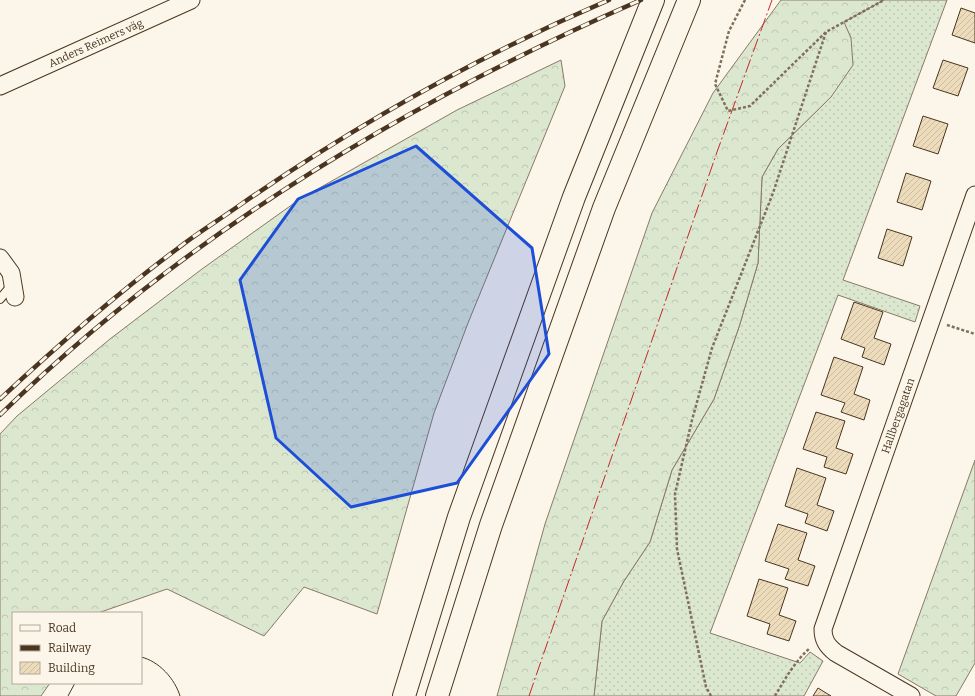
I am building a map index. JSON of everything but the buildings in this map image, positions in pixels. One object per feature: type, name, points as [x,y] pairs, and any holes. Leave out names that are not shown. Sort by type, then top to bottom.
[{"type":"highway","points":[[404,696],[473,480],[574,197],[653,0]]},
{"type":"highway","points":[[437,696],[491,525],[604,208],[689,0]]},
{"type":"street","name":"Anders Reimers väg","points":[[0,86],[191,0]]},
{"type":"street","name":"Hallbergagatan","points":[[823,638],[822,629],[825,617],[975,195]]},
{"type":"street","points":[[0,258],[11,273],[10,293]]},
{"type":"street","points":[[823,638],[828,646],[836,653],[911,696]]},
{"type":"path","points":[[745,0],[730,31],[715,84],[728,111],[750,106],[826,32],[884,0]]},
{"type":"path","points":[[711,696],[706,687],[677,549],[675,494],[692,420],[712,348],[773,193],[826,32]]},
{"type":"path","points":[[931,320],[975,334]]},
{"type":"path","points":[[775,696],[788,674],[802,655],[823,638]]},
{"type":"highlighted area","points":[[416,146],[532,248],[549,354],[457,483],[351,507],[276,438],[240,280],[298,199]]},
{"type":"green space","points":[[781,0],[884,0],[844,22],[851,38],[853,65],[831,97],[778,149],[762,177],[758,263],[739,327],[714,399],[672,470],[650,542],[624,581],[602,621],[594,696],[497,696],[545,524],[652,213],[713,93]]},
{"type":"green space","points":[[884,0],[947,0],[843,280],[920,306],[915,322],[838,295],[710,633],[800,663],[810,652],[823,661],[804,696],[594,696],[602,621],[624,581],[650,542],[672,470],[714,399],[739,327],[758,263],[762,177],[778,149],[831,97],[851,38],[843,22]]},
{"type":"green space","points":[[561,60],[565,86],[468,323],[434,413],[377,614],[304,587],[264,636],[167,589],[101,612],[12,612],[12,684],[49,684],[41,696],[0,696],[0,434],[17,416],[110,339],[202,269],[300,199],[457,110]]},
{"type":"green space","points":[[975,460],[975,663],[956,696],[936,696],[898,674]]},
{"type":"tram line","points":[[142,657],[154,662],[170,677],[180,696]]},
{"type":"tram line","points":[[68,696],[74,684]]},
{"type":"railway","points":[[0,399],[87,321],[131,284],[192,237],[284,175],[374,119],[466,68],[561,21],[609,0]]},
{"type":"railway","points":[[0,415],[70,350],[144,289],[222,232],[301,179],[384,129],[468,83],[554,40],[641,0]]},
{"type":"power","points":[[529,696],[717,152],[772,0]]}]
